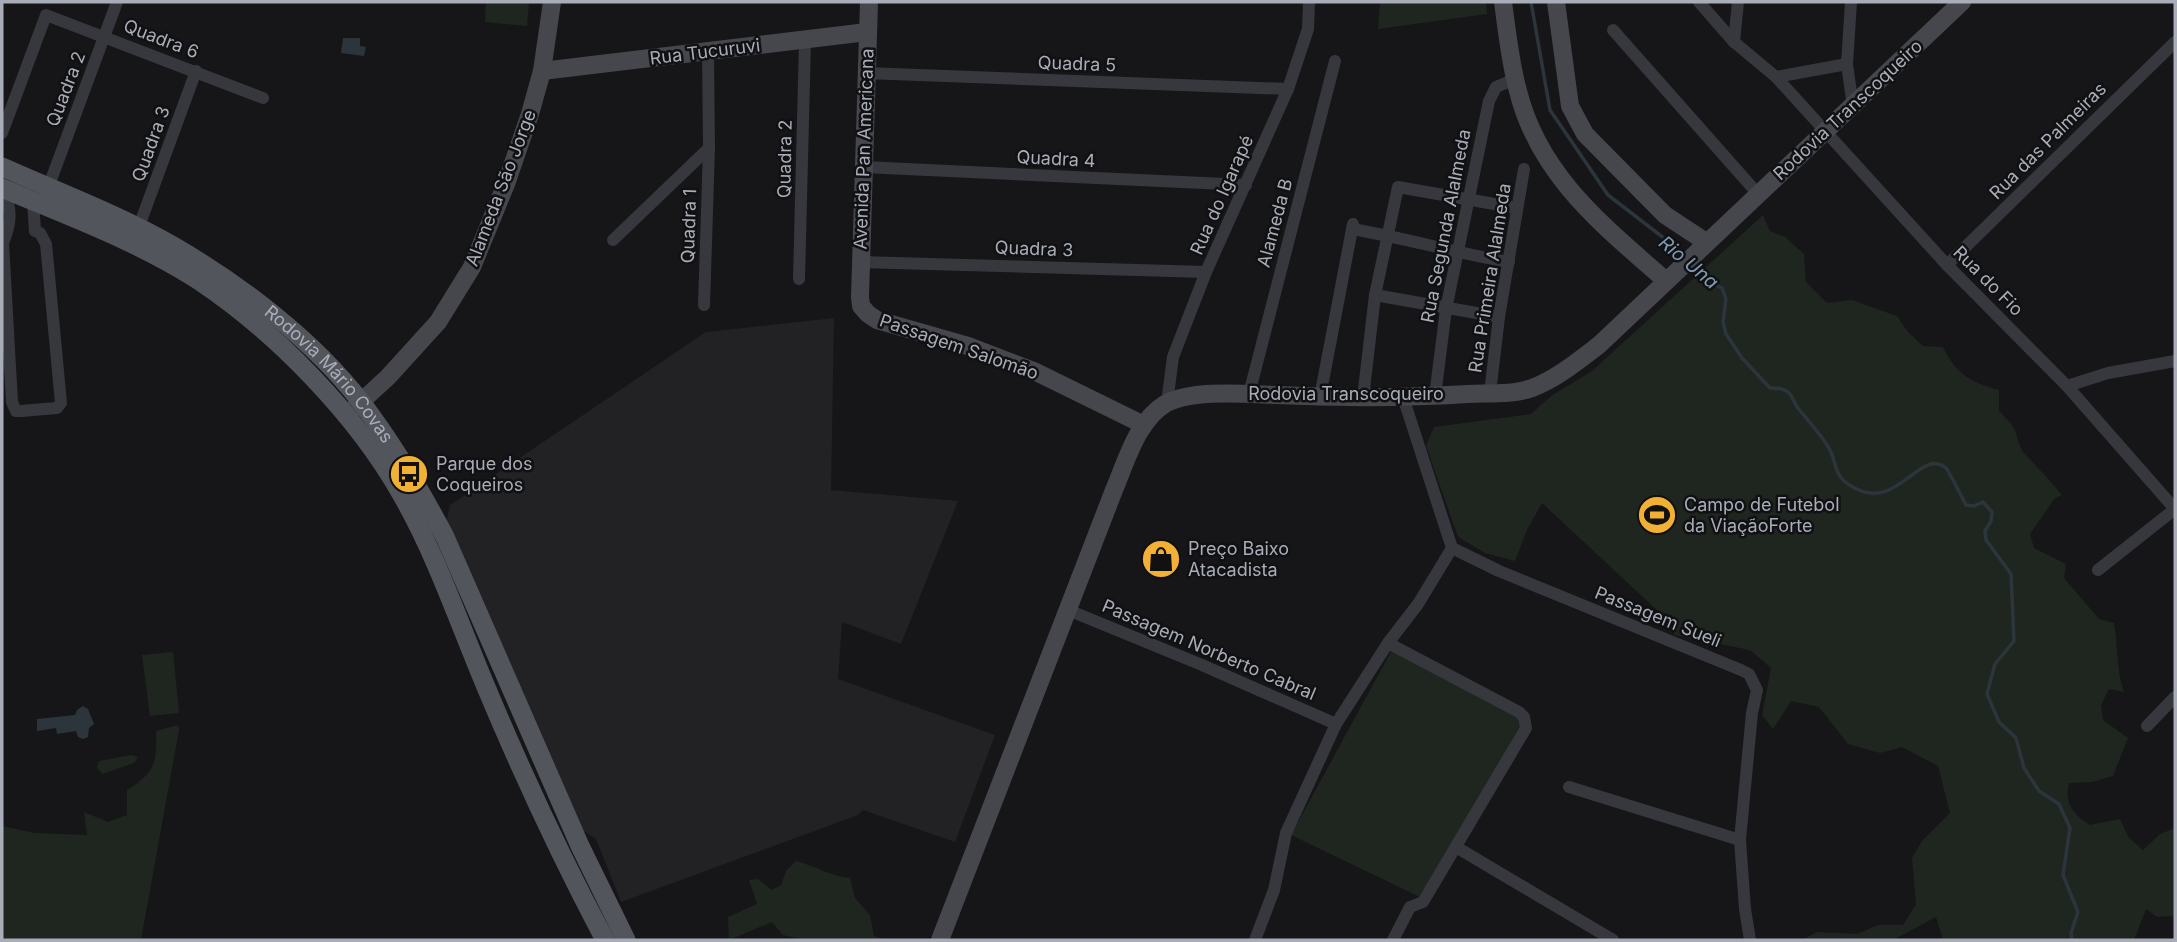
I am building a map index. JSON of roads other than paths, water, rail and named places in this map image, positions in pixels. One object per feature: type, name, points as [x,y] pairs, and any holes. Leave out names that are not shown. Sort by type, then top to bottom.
[{"type":"main road","name":"Rodovia Mário Covas","points":[[2,167],[174,246],[254,301],[318,354],[354,408],[404,498],[431,554],[486,688],[560,855],[605,940]]},
{"type":"main road","name":"Rodovia Mário Covas","points":[[2,189],[122,239],[199,281],[354,408],[422,494],[445,537],[580,846],[626,940]]},
{"type":"street","name":"Quadra 2","points":[[48,188],[117,2]]},
{"type":"street","name":"Alameda São Jorge","points":[[354,408],[412,353],[438,322],[457,294],[482,245],[506,184],[542,71],[552,2]]},
{"type":"street","name":"Avenida Pan Americana","points":[[860,297],[869,2]]},
{"type":"street","name":"Rua do Igarapé","points":[[1167,403],[1172,357],[1206,272],[1288,89],[1308,29],[1309,2]]},
{"type":"street","points":[[1503,2],[1515,79],[1529,126],[1547,161],[1565,186],[1610,232],[1669,278]]},
{"type":"street","points":[[1556,2],[1570,106],[1585,134],[1665,215],[1703,245]]},
{"type":"street","name":"Rua do Fio","points":[[1699,2],[1734,43],[1776,77],[1947,265],[2067,386],[2175,509]]},
{"type":"street","points":[[1734,43],[1738,2]]},
{"type":"street","points":[[1850,2],[1847,64],[1853,107]]},
{"type":"street","name":"Rodovia Transcoqueiro","points":[[1167,403],[1192,397],[1249,394],[1363,398],[1490,393],[1529,389],[1555,377],[1599,345],[1962,2]]},
{"type":"street","name":"Quadra 6","points":[[2,133],[46,15],[263,98]]},
{"type":"street","points":[[1613,30],[1758,194]]},
{"type":"street","name":"Rua Tucuruvi","points":[[542,71],[867,32]]},
{"type":"street","name":"Quadra 2","points":[[799,279],[805,41]]},
{"type":"street","name":"Rua das Palmeiras","points":[[1947,265],[2175,42]]},
{"type":"street","name":"Quadra 1","points":[[704,305],[709,148],[708,52]]},
{"type":"street","name":"Alameda B","points":[[1249,394],[1335,61]]},
{"type":"street","points":[[1776,77],[1847,64]]},
{"type":"street","name":"Quadra 3","points":[[138,229],[196,71]]},
{"type":"street","name":"Quadra 5","points":[[866,73],[1288,89]]},
{"type":"street","name":"Rua Segunda Alalmeda","points":[[1435,396],[1446,309],[1489,101],[1496,87],[1515,79]]},
{"type":"street","name":"Quadra 1","points":[[612,240],[709,148]]},
{"type":"street","name":"Quadra 4","points":[[864,167],[1246,185]]},
{"type":"street","name":"Rua Primeira Alalmeda","points":[[1490,393],[1499,317],[1524,169]]},
{"type":"street","points":[[1363,398],[1374,295],[1398,187],[1517,208]]},
{"type":"street","points":[[2,189],[10,208],[10,222],[3,243],[12,402],[16,411],[57,408],[61,403],[46,244],[40,233],[35,231],[33,201]]},
{"type":"street","points":[[1320,397],[1352,227],[1459,254],[1509,262]]},
{"type":"street","name":"Quadra 3","points":[[860,262],[1206,272]]},
{"type":"street","points":[[1374,295],[1499,317]]},
{"type":"street","name":"Passagem Salomão","points":[[860,297],[861,306],[877,320],[968,346],[1037,372],[1144,425]]},
{"type":"street","points":[[2067,386],[2108,373],[2175,361]]},
{"type":"street","points":[[1255,940],[1274,890],[1286,833],[1336,724],[1388,643],[1418,604],[1452,548],[1403,397]]},
{"type":"street","points":[[940,940],[1114,490],[1144,425],[1167,403]]},
{"type":"street","points":[[2098,570],[2175,509]]},
{"type":"street","name":"Passagem Sueli","points":[[1452,548],[1499,571],[1749,674],[1755,681],[1740,840],[1749,940]]},
{"type":"street","name":"Passagem Norberto Cabral","points":[[1068,610],[1336,724]]},
{"type":"street","points":[[1388,643],[1519,712],[1526,721],[1526,728],[1423,902],[1410,907],[1393,940]]},
{"type":"street","points":[[2147,726],[2175,697]]},
{"type":"street","points":[[1569,787],[1740,840]]},
{"type":"street","points":[[1456,847],[1613,940]]},
{"type":"waterway","name":"Rio Una","points":[[1531,2],[1550,110],[1608,195],[1687,256]]},
{"type":"waterway","name":"Rio Una","points":[[1695,264],[1713,284],[1722,288],[1726,299],[1723,322],[1726,334],[1742,358],[1770,388],[1783,389],[1790,394],[1827,444],[1845,482],[1867,493],[1882,492],[1895,487],[1926,466],[1936,464],[1946,468],[1966,505],[1974,506],[1983,502],[1992,512],[1991,521],[1985,531],[1986,540],[2011,574],[2014,641],[1995,664],[1987,694],[1999,722],[2016,738],[2024,768],[2039,791],[2059,804],[2070,828],[2063,875],[2078,912],[2071,933],[2072,940]]},
{"type":"place","name":"Parque dos Coqueiros","points":[[409,474]]},
{"type":"place","name":"Campo de Futebol da ViaçãoForte","points":[[1657,515]]},
{"type":"place","name":"Preço Baixo Atacadista","points":[[1161,559]]}]
